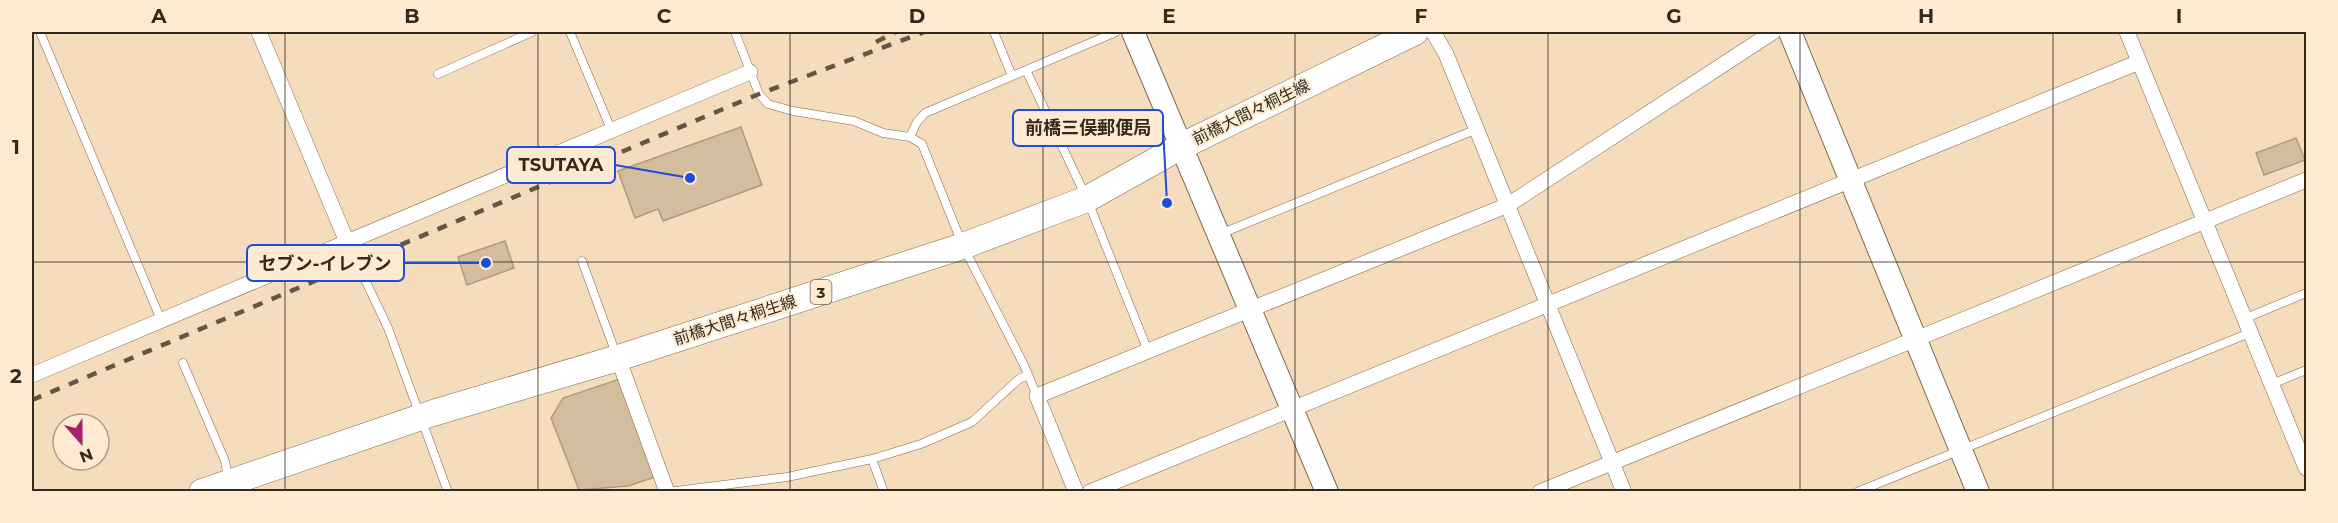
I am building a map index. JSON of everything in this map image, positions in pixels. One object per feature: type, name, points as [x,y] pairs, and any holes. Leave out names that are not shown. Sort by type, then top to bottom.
[{"type":"main road","name":"前橋大間々桐生線","points":[[202,492],[229,483],[256,478],[421,418],[618,358],[963,246],[1088,199],[1180,147],[1415,32]]},
{"type":"street","points":[[259,32],[347,242]]},
{"type":"street","points":[[1132,32],[1327,492]]},
{"type":"street","points":[[1433,32],[1442,46],[1477,129],[1623,492]]},
{"type":"street","points":[[1076,492],[1037,396],[1508,205],[1773,32]]},
{"type":"street","points":[[1790,32],[1978,492]]},
{"type":"street","points":[[2127,32],[2307,468]]},
{"type":"street","points":[[1090,492],[2139,62]]},
{"type":"street","points":[[32,375],[750,72]]},
{"type":"street","points":[[1540,492],[2307,180]]},
{"type":"street","points":[[618,358],[667,492]]},
{"type":"lane","points":[[40,32],[161,320]]},
{"type":"lane","points":[[438,74],[532,32]]},
{"type":"lane","points":[[570,32],[611,129]]},
{"type":"lane","points":[[735,32],[759,94],[774,107],[854,121],[882,133],[910,137],[927,151],[963,246],[1037,396]]},
{"type":"lane","points":[[994,32],[1012,76]]},
{"type":"lane","points":[[910,137],[917,122],[925,113],[1116,32]]},
{"type":"lane","points":[[1026,70],[1088,199],[1148,351]]},
{"type":"lane","points":[[1219,235],[1477,129]]},
{"type":"lane","points":[[347,242],[388,328],[448,492]]},
{"type":"lane","points":[[582,261],[618,358]]},
{"type":"lane","points":[[1857,492],[2249,325],[2307,293]]},
{"type":"lane","points":[[183,363],[225,461],[229,483]]},
{"type":"lane","points":[[2272,384],[2307,370]]},
{"type":"lane","points":[[667,492],[749,482],[872,459],[921,444],[972,422],[1019,379],[1028,375]]},
{"type":"lane","points":[[872,459],[884,492]]},
{"type":"lane","points":[[749,482],[750,492]]},
{"type":"building","points":[[741,127],[762,185],[663,221],[658,209],[635,218],[618,171]]},
{"type":"building","points":[[2296,138],[2305,160],[2264,175],[2256,153]]},
{"type":"building","points":[[505,241],[514,268],[467,285],[458,257]]},
{"type":"building","points":[[620,379],[655,477],[628,486],[579,490],[551,418],[563,398]]},
{"type":"railway","points":[[876,42],[896,32]]},
{"type":"railway","points":[[32,400],[759,94],[924,32]]},
{"type":"place","name":"TSUTAYA","points":[[690,178]]},
{"type":"place","name":"前橋三俣郵便局","points":[[1167,203]]},
{"type":"place","name":"セブン-イレブン","points":[[486,263]]}]
